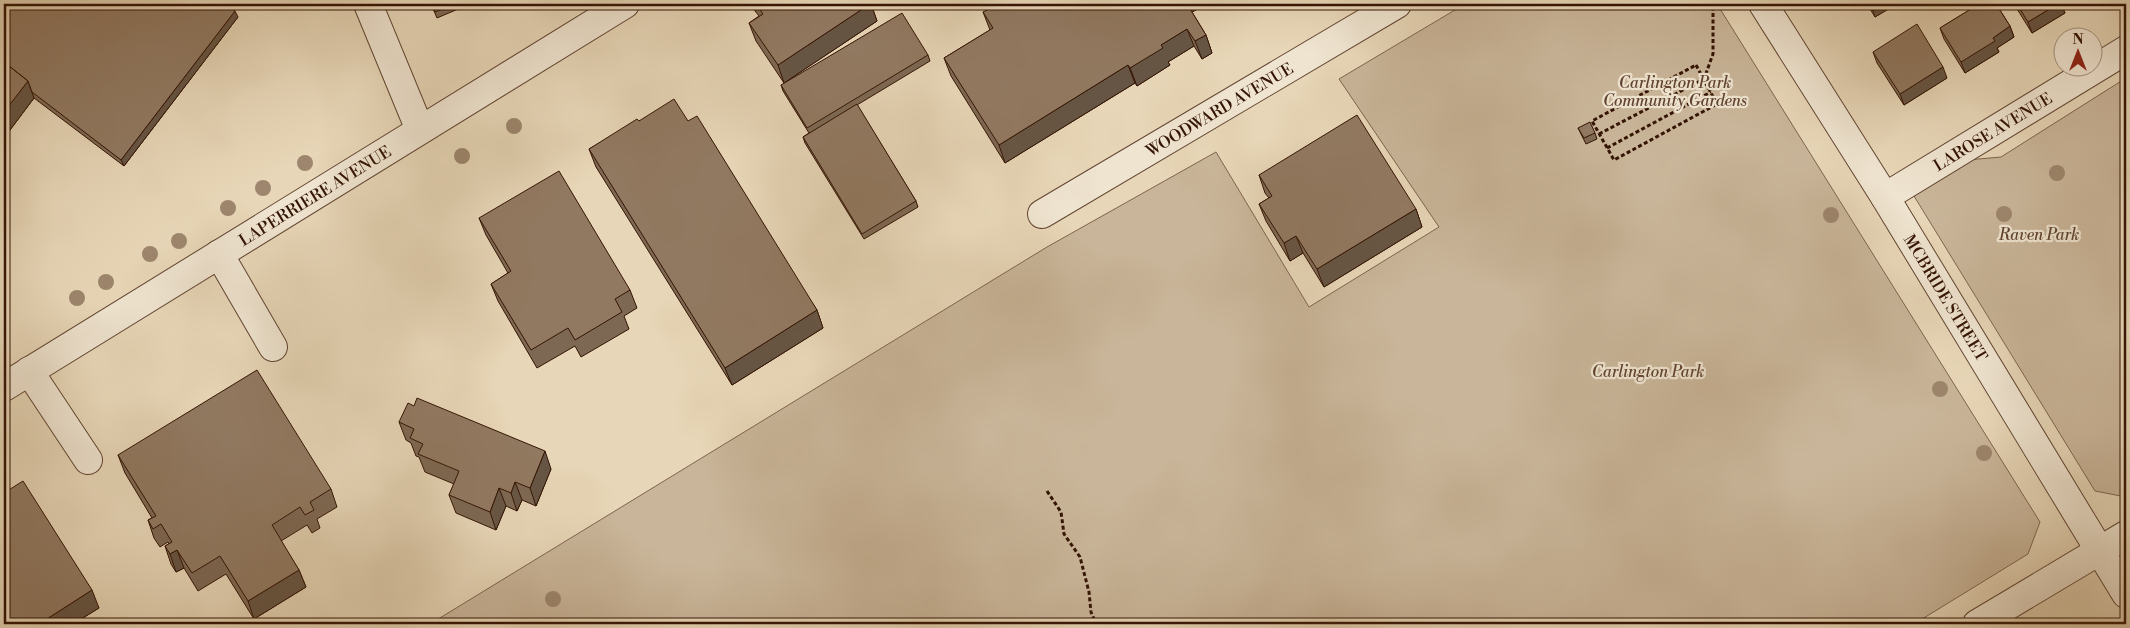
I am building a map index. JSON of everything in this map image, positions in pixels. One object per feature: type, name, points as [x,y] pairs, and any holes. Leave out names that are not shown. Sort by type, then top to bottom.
[{"type":"street","points":[[368,4],[420,130]]},
{"type":"street","name":"LAPERRIERE AVENUE","points":[[4,386],[625,4]]},
{"type":"street","name":"WOODWARD AVENUE","points":[[1042,214],[1397,4]]},
{"type":"street","name":"MCBRIDE STREET","points":[[1763,4],[1884,197],[2126,594]]},
{"type":"street","name":"LAROSE AVENUE","points":[[1884,197],[2126,50]]},
{"type":"street","points":[[219,254],[273,347]]},
{"type":"street","points":[[29,371],[88,460]]},
{"type":"street","points":[[1977,624],[2126,535]]},
{"type":"path","points":[[1600,134],[1704,79],[1713,54],[1713,4]]},
{"type":"path","points":[[1696,65],[1711,92],[1717,104],[1614,160],[1592,121],[1696,65]]},
{"type":"path","points":[[1607,148],[1711,92]]},
{"type":"path","points":[[1047,491],[1061,512],[1064,534],[1080,557],[1089,592],[1091,612],[1096,624]]},
{"type":"green space","name":"Carlington Park","points":[[1465,4],[1717,4],[2040,522],[2028,554],[1914,624],[430,624],[1047,247],[1216,152],[1309,307],[1439,227],[1339,79]]},
{"type":"green space","name":"Raven Park","points":[[2126,78],[2126,497],[2095,491],[1914,196],[1967,160],[2001,157]]},
{"type":"building","points":[[4,4],[225,4],[235,11],[121,160],[32,92],[28,81],[4,62]]},
{"type":"building","points":[[432,4],[455,4],[435,12]]},
{"type":"building","points":[[756,4],[870,4],[778,65],[749,23],[763,14]]},
{"type":"building","points":[[1000,4],[1187,4],[1206,35],[1195,41],[1187,29],[1161,45],[1163,48],[1130,68],[1128,65],[999,145],[944,58],[993,28],[983,12]]},
{"type":"building","points":[[1868,4],[1885,4],[1873,11]]},
{"type":"building","points":[[1969,4],[1980,4],[1972,8]]},
{"type":"building","points":[[1982,4],[1996,4],[2010,26],[1993,38],[1995,41],[1961,62],[1940,28]]},
{"type":"building","points":[[2017,4],[2058,4],[2028,22]]},
{"type":"building","points":[[902,13],[928,55],[807,128],[781,85]]},
{"type":"building","points":[[1917,24],[1943,67],[1900,94],[1873,52]]},
{"type":"building","points":[[4,62],[28,81],[4,112]]},
{"type":"building","points":[[674,99],[688,121],[697,116],[817,310],[725,368],[589,149],[637,119],[639,121]]},
{"type":"building","points":[[857,104],[916,201],[862,234],[803,137]]},
{"type":"building","points":[[1357,115],[1416,209],[1317,269],[1296,236],[1284,243],[1259,204],[1272,196],[1259,175]]},
{"type":"building","points":[[1590,122],[1595,133],[1584,138],[1578,128]]},
{"type":"building","points":[[559,171],[630,290],[615,299],[622,312],[575,340],[568,328],[531,350],[491,284],[511,271],[479,218]]},
{"type":"building","points":[[257,370],[331,489],[310,502],[314,510],[305,515],[300,507],[272,525],[299,570],[248,601],[220,556],[192,573],[177,550],[170,554],[165,546],[172,542],[161,524],[153,529],[148,520],[156,516],[118,455]]},
{"type":"building","points":[[417,398],[545,451],[530,488],[515,482],[511,493],[499,488],[490,512],[449,495],[459,471],[418,454],[423,444],[410,438],[414,429],[399,422],[408,403],[414,406]]},
{"type":"building","points":[[23,481],[92,590],[39,624],[9,624],[4,616],[4,493]]},
{"type":"park label","name":"Carlington Park Community Gardens","points":[[1675,91]]}]
